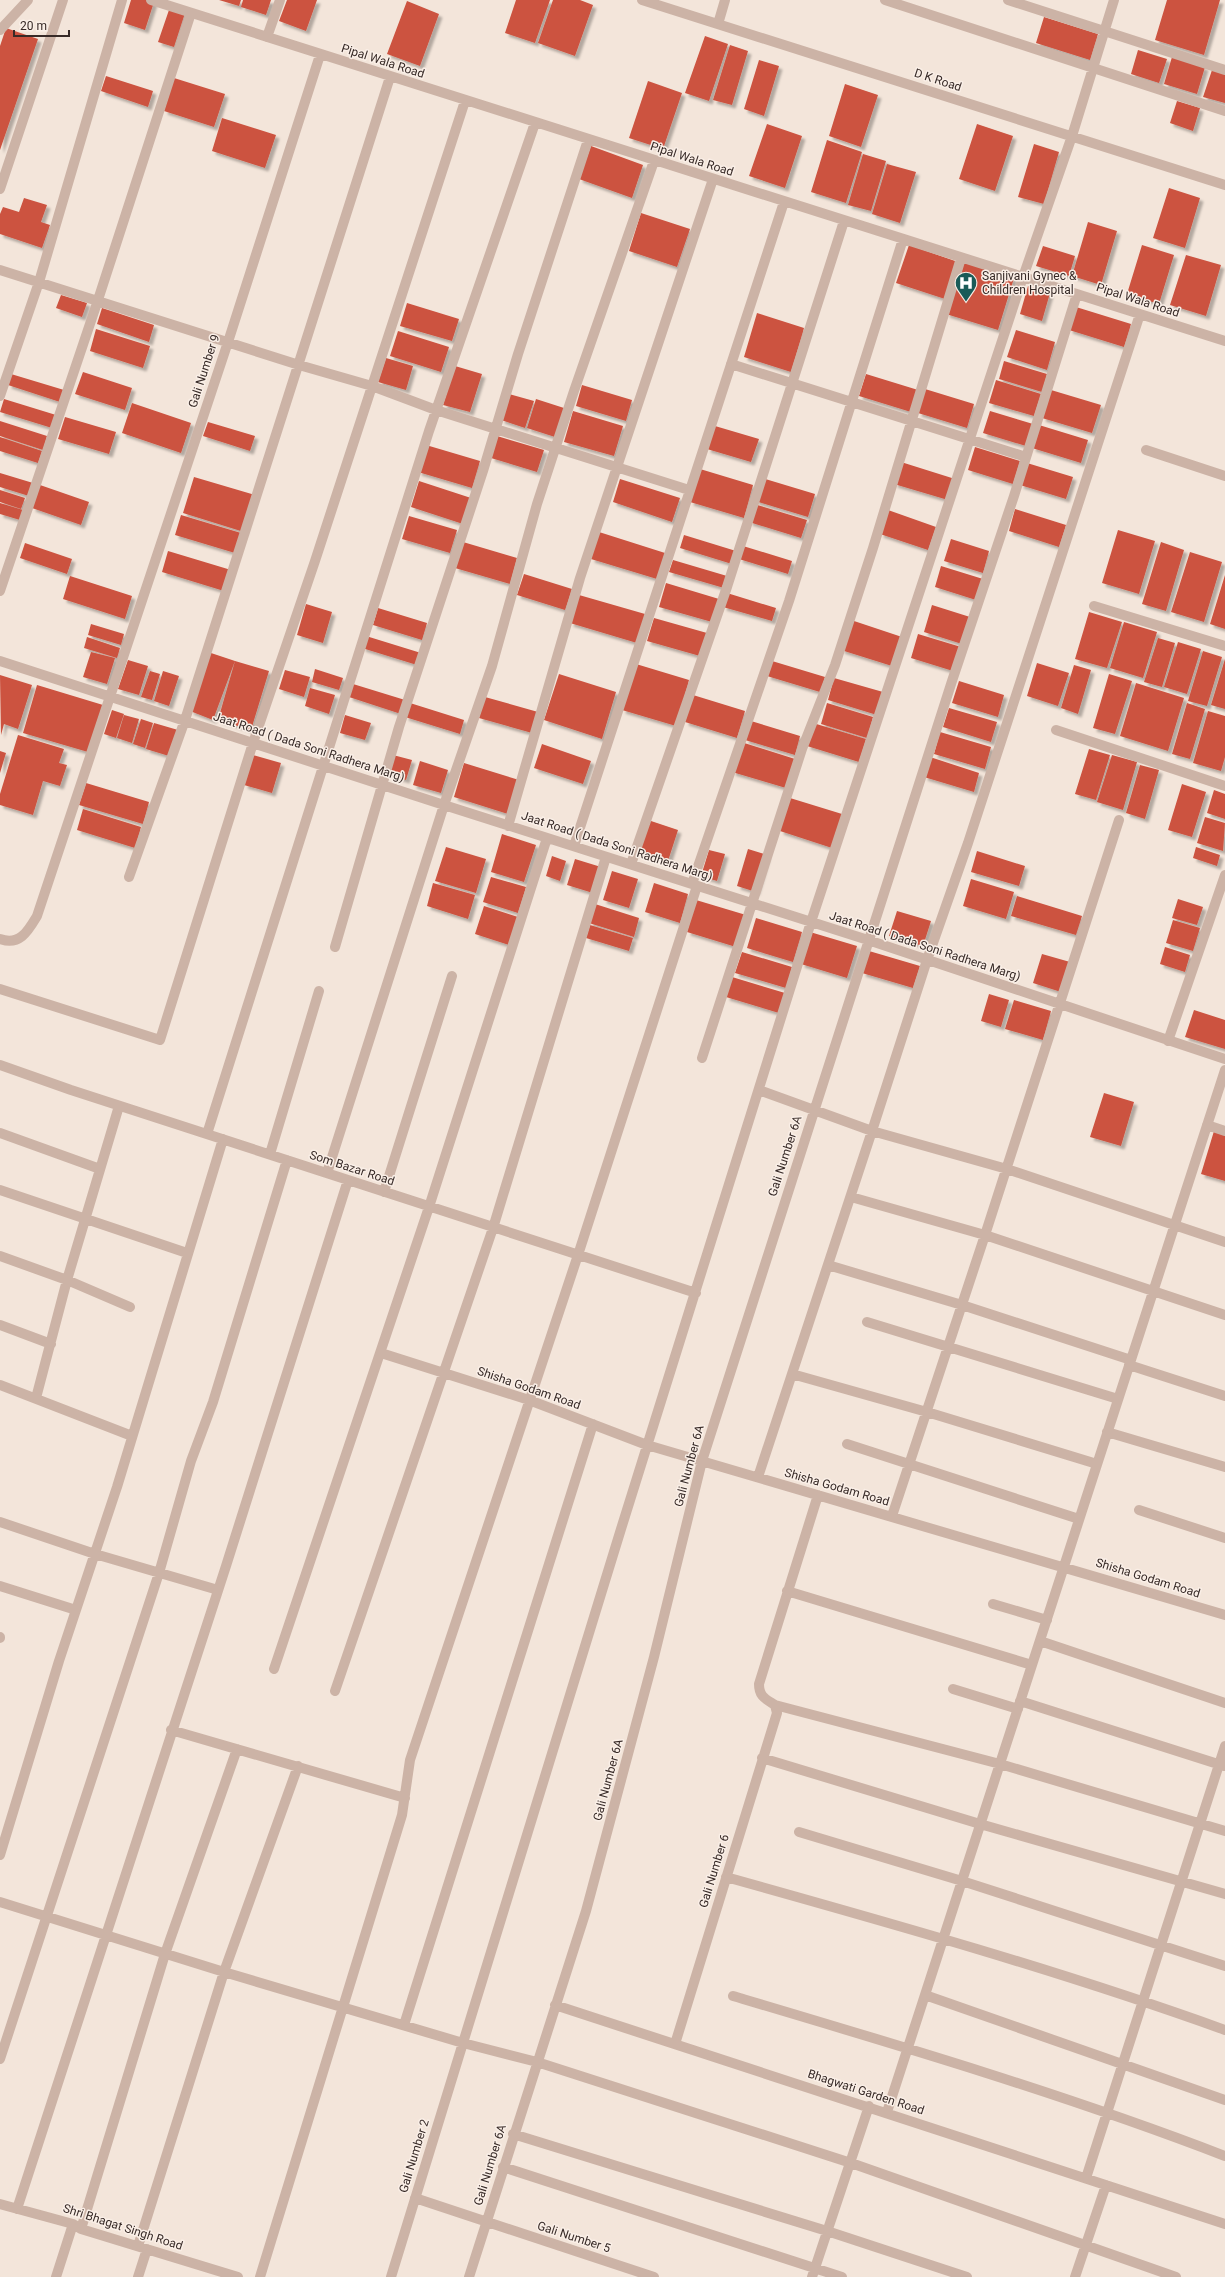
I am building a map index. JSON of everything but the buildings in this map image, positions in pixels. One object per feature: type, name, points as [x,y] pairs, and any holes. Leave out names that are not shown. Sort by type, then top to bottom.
[{"type":"street","points":[[0,30],[28,0]]},
{"type":"street","points":[[0,189],[63,0]]},
{"type":"street","points":[[0,396],[39,282],[122,0]]},
{"type":"street","name":"Pipal Wala Road","points":[[151,0],[465,101],[1225,341]]},
{"type":"street","points":[[267,37],[280,0]]},
{"type":"street","name":"D K Road","points":[[642,0],[663,3],[718,24],[1225,185]]},
{"type":"street","points":[[718,24],[725,0]]},
{"type":"street","points":[[885,0],[1225,111]]},
{"type":"street","points":[[1008,0],[1225,70]]},
{"type":"street","name":"Gali Number 2","points":[[391,2277],[647,1445],[696,1293],[810,922],[1023,277],[1072,136],[1114,0]]},
{"type":"street","points":[[0,591],[98,300],[191,13]]},
{"type":"street","name":"Gali Number 9","points":[[0,939],[7,942],[18,940],[26,935],[36,916],[228,342],[320,54]]},
{"type":"street","points":[[129,877],[185,720],[390,77]]},
{"type":"street","points":[[0,989],[160,1040],[253,742],[316,561],[465,101]]},
{"type":"street","points":[[207,1134],[436,410],[535,123]]},
{"type":"street","points":[[335,947],[399,727],[588,140]]},
{"type":"street","points":[[327,1173],[444,805],[492,666],[556,447],[654,160]]},
{"type":"street","points":[[508,826],[580,578],[713,179]]},
{"type":"street","points":[[574,846],[784,202]]},
{"type":"street","points":[[631,864],[727,587],[844,221]]},
{"type":"street","points":[[260,2277],[402,1815],[410,1760],[578,1255],[695,885],[789,601],[903,239]]},
{"type":"street","points":[[702,1058],[802,749],[835,665],[962,258]]},
{"type":"street","points":[[0,270],[98,300],[299,366],[372,386],[436,410],[690,490]]},
{"type":"street","name":"Gali Number 6A","points":[[555,2005],[590,1896],[654,1658],[702,1461],[868,940],[1026,457],[1077,294]]},
{"type":"street","points":[[758,1477],[851,1197],[927,960],[968,843],[1140,314]]},
{"type":"street","points":[[731,364],[1026,457]]},
{"type":"street","points":[[1146,450],[1225,476]]},
{"type":"street","points":[[1094,606],[1225,646]]},
{"type":"street","name":"Jaat Road ( Dada Soni Radhera Marg)","points":[[0,661],[508,826],[868,940],[1225,1059]]},
{"type":"street","points":[[1056,730],[1225,786]]},
{"type":"street","points":[[892,1516],[949,1347],[1119,820]]},
{"type":"street","points":[[274,1669],[381,1354],[547,838]]},
{"type":"street","points":[[335,1691],[445,1374],[493,1228],[606,857]]},
{"type":"street","points":[[1168,1040],[1225,875]]},
{"type":"street","points":[[384,1192],[452,976]]},
{"type":"street","points":[[270,1154],[319,991]]},
{"type":"street","name":"Som Bazar Road","points":[[0,1064],[119,1106],[696,1293]]},
{"type":"street","points":[[887,2112],[1225,1070]]},
{"type":"street","points":[[759,1090],[872,1131],[1007,1169],[1174,1227],[1225,1242]]},
{"type":"street","points":[[36,1398],[67,1280],[119,1106]]},
{"type":"street","points":[[1207,1125],[1225,1131]]},
{"type":"street","points":[[0,1133],[100,1169]]},
{"type":"street","points":[[0,1855],[132,1436],[223,1139]]},
{"type":"street","points":[[0,2059],[159,1573],[191,1461],[213,1402],[287,1160]]},
{"type":"street","points":[[17,2209],[107,1935],[171,1730],[218,1590],[348,1180]]},
{"type":"street","points":[[0,1190],[85,1220],[187,1253]]},
{"type":"street","points":[[851,1197],[985,1235],[1154,1290],[1225,1315]]},
{"type":"street","points":[[0,1256],[67,1280],[130,1307]]},
{"type":"street","points":[[828,1265],[962,1305],[1225,1396]]},
{"type":"street","points":[[867,1322],[1118,1399]]},
{"type":"street","points":[[0,1325],[51,1344]]},
{"type":"street","name":"Shisha Godam Road","points":[[381,1354],[529,1400],[647,1445],[1225,1615]]},
{"type":"street","points":[[792,1374],[927,1412],[1097,1464]]},
{"type":"street","points":[[0,1385],[132,1436]]},
{"type":"street","points":[[404,2025],[593,1424]]},
{"type":"street","points":[[1108,1432],[1225,1467]]},
{"type":"street","points":[[847,1444],[910,1463],[1079,1519]]},
{"type":"street","points":[[818,1495],[759,1684],[761,1695],[775,1705],[1000,1764],[1225,1831]]},
{"type":"street","points":[[1139,1510],[1225,1538]]},
{"type":"street","points":[[0,1522],[95,1554],[218,1590]]},
{"type":"street","points":[[0,1586],[76,1610]]},
{"type":"street","points":[[787,1592],[1032,1664]]},
{"type":"street","points":[[993,1604],[1047,1620]]},
{"type":"street","points":[[1040,1641],[1225,1703]]},
{"type":"street","points":[[953,1689],[1019,1705],[1222,1765]]},
{"type":"street","name":"Gali Number 6","points":[[675,2044],[777,1713],[775,1705]]},
{"type":"street","points":[[171,1730],[405,1798]]},
{"type":"street","points":[[1086,2178],[1200,1823],[1222,1765],[1225,1746]]},
{"type":"street","points":[[56,2277],[77,2226],[165,1954],[237,1749]]},
{"type":"street","points":[[762,1758],[980,1824],[1225,1894]]},
{"type":"street","points":[[138,2277],[142,2248],[224,1972],[298,1766]]},
{"type":"street","points":[[798,1832],[962,1881],[1225,1966]]},
{"type":"street","points":[[726,1877],[944,1938],[1143,2000],[1225,2030]]},
{"type":"street","points":[[0,1902],[224,1972],[463,2043],[537,2062],[851,2163],[1086,2244],[1176,2277]]},
{"type":"street","points":[[925,1995],[1123,2062],[1225,2100]]},
{"type":"street","points":[[733,1996],[908,2048],[1107,2113],[1225,2156]]},
{"type":"street","points":[[537,2062],[555,2005]]},
{"type":"street","name":"Bhagwati Garden Road","points":[[555,2005],[869,2106],[1225,2224]]},
{"type":"street","name":"Gali Number 6A","points":[[469,2277],[537,2062]]},
{"type":"street","points":[[813,2273],[869,2106]]},
{"type":"street","points":[[513,2134],[827,2231],[967,2277]]},
{"type":"street","points":[[503,2167],[813,2273],[842,2277]]},
{"type":"street","points":[[1075,2277],[1106,2185]]},
{"type":"street","name":"Gali Number 5","points":[[415,2198],[654,2277]]},
{"type":"street","name":"Shri Bhagat Singh Road","points":[[0,2204],[77,2226],[142,2248],[238,2277]]},
{"type":"place","name":"Sanjivani Gynec & Children Hospital","points":[[966,302]]}]
